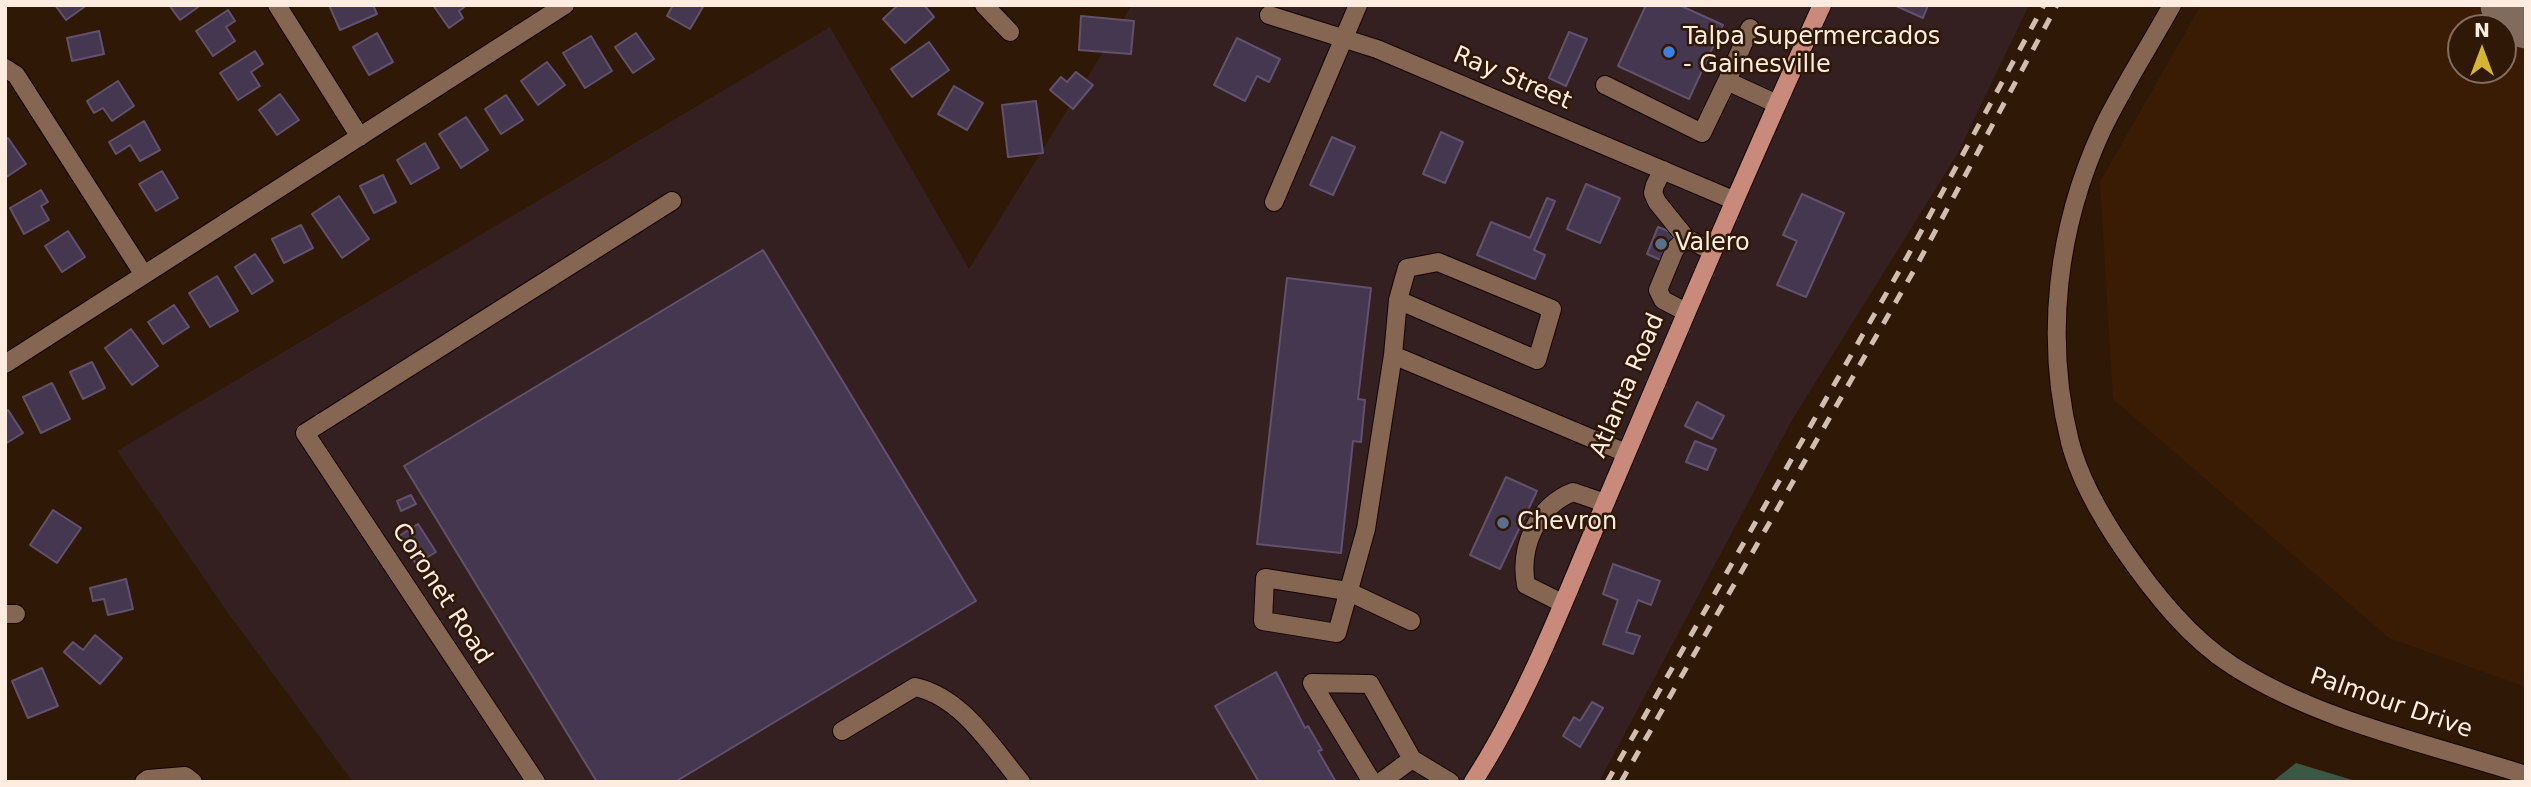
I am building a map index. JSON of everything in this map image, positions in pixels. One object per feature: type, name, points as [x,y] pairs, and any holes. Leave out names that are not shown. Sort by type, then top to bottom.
[{"type":"main road","name":"Atlanta Road","points":[[1473,782],[1514,708],[1562,603],[1733,200],[1822,5]]},
{"type":"street","points":[[277,5],[360,137]]},
{"type":"street","points":[[5,364],[565,5]]},
{"type":"street","points":[[985,5],[1010,32]]},
{"type":"street","points":[[1274,202],[1359,5]]},
{"type":"street","name":"Palmour Drive","points":[[2172,5],[2102,131],[2077,198],[2061,263],[2055,317],[2070,442],[2099,514],[2143,578],[2191,631],[2231,665],[2338,717],[2526,775]]},
{"type":"street","name":"Ray Street","points":[[1269,15],[1377,49],[1733,200]]},
{"type":"street","points":[[1605,85],[1702,133],[1750,28]]},
{"type":"street","points":[[5,68],[16,75],[144,275]]},
{"type":"street","points":[[1727,81],[1777,104]]},
{"type":"street","points":[[1663,170],[1653,193],[1686,238],[1712,251]]},
{"type":"street","name":"Coronet Road","points":[[536,782],[305,433],[672,201]]},
{"type":"street","points":[[1686,238],[1675,248],[1658,290],[1663,300],[1686,312]]},
{"type":"street","points":[[1398,300],[1537,359],[1552,309],[1438,262],[1407,268],[1398,300],[1393,355],[1366,529],[1347,592],[1337,633],[1263,621],[1265,578],[1347,592],[1410,621]]},
{"type":"street","points":[[1393,355],[1626,453]]},
{"type":"street","points":[[1562,603],[1526,585],[1524,556],[1542,511],[1555,498],[1573,492],[1605,503]]},
{"type":"street","points":[[1372,782],[1312,683],[1370,684],[1412,759],[1450,782]]},
{"type":"street","points":[[842,731],[915,687],[929,690],[951,702],[1021,782]]},
{"type":"street","points":[[1381,782],[1412,759]]},
{"type":"street","points":[[144,782],[148,779],[185,776],[193,782]]},
{"type":"shaded area","points":[[1132,5],[2029,5],[1958,153],[1792,420],[1599,782],[353,782],[228,613],[117,451],[830,27],[969,269]]},
{"type":"shaded area","points":[[2201,5],[2526,5],[2526,687],[2389,638],[2113,399],[2100,182]]},
{"type":"green space","points":[[2296,763],[2359,782],[2272,782]]},
{"type":"building","points":[[55,5],[87,5],[66,20]]},
{"type":"building","points":[[169,5],[201,5],[180,20]]},
{"type":"building","points":[[329,5],[373,5],[377,14],[340,30]]},
{"type":"building","points":[[433,5],[467,5],[459,11],[463,18],[449,28]]},
{"type":"building","points":[[673,5],[704,5],[690,29],[667,16]]},
{"type":"building","points":[[898,5],[924,5],[934,17],[905,43],[883,19]]},
{"type":"building","points":[[1646,5],[1679,5],[1723,25],[1689,99],[1618,66]]},
{"type":"building","points":[[1894,5],[1928,5],[1923,18]]},
{"type":"building","points":[[228,10],[235,21],[226,27],[235,41],[213,56],[196,31]]},
{"type":"building","points":[[1081,16],[1134,21],[1131,54],[1079,50]]},
{"type":"building","points":[[99,31],[104,54],[72,61],[67,38]]},
{"type":"building","points":[[1569,32],[1587,39],[1566,86],[1549,78]]},
{"type":"building","points":[[377,33],[393,62],[369,75],[353,47]]},
{"type":"building","points":[[636,33],[654,59],[633,73],[615,47]]},
{"type":"building","points":[[591,36],[612,71],[585,88],[563,53]]},
{"type":"building","points":[[1237,38],[1280,59],[1269,82],[1257,76],[1245,101],[1214,85]]},
{"type":"building","points":[[929,42],[949,70],[912,97],[891,69]]},
{"type":"building","points":[[255,51],[263,64],[251,72],[260,86],[238,100],[220,73]]},
{"type":"building","points":[[547,62],[565,85],[538,105],[521,81]]},
{"type":"building","points":[[1076,72],[1093,85],[1073,109],[1050,90],[1061,77],[1067,82]]},
{"type":"building","points":[[118,81],[134,106],[112,121],[103,108],[94,113],[87,101]]},
{"type":"building","points":[[954,86],[983,103],[967,130],[938,114]]},
{"type":"building","points":[[280,94],[299,120],[277,135],[259,110]]},
{"type":"building","points":[[506,95],[523,120],[501,134],[485,109]]},
{"type":"building","points":[[1036,101],[1043,153],[1008,157],[1002,105]]},
{"type":"building","points":[[466,117],[488,150],[461,168],[439,134]]},
{"type":"building","points":[[144,121],[160,150],[140,161],[130,145],[116,154],[109,142]]},
{"type":"building","points":[[1441,132],[1463,142],[1445,183],[1423,174]]},
{"type":"building","points":[[1332,137],[1355,147],[1333,195],[1310,185]]},
{"type":"building","points":[[8,138],[26,164],[5,178],[5,140]]},
{"type":"building","points":[[425,143],[439,168],[411,184],[397,160]]},
{"type":"building","points":[[162,171],[178,198],[156,211],[139,184]]},
{"type":"building","points":[[383,175],[396,202],[374,213],[360,186]]},
{"type":"building","points":[[1586,184],[1620,198],[1600,243],[1567,229]]},
{"type":"building","points":[[41,190],[48,202],[41,206],[49,220],[24,234],[10,208]]},
{"type":"building","points":[[1802,194],[1844,213],[1806,297],[1777,285],[1797,241],[1783,235]]},
{"type":"building","points":[[339,196],[369,239],[342,258],[312,214]]},
{"type":"building","points":[[1547,198],[1555,201],[1534,250],[1545,255],[1535,279],[1477,255],[1491,222],[1530,238]]},
{"type":"building","points":[[301,225],[313,248],[284,263],[272,239]]},
{"type":"building","name":"Valero","points":[[1658,227],[1674,233],[1663,261],[1647,254]]},
{"type":"building","points":[[68,231],[85,257],[62,272],[45,246]]},
{"type":"building","points":[[763,250],[976,601],[675,782],[597,782],[404,466]]},
{"type":"building","points":[[255,254],[273,281],[252,294],[235,267]]},
{"type":"building","points":[[217,276],[238,311],[210,327],[189,293]]},
{"type":"building","points":[[1287,278],[1371,288],[1358,399],[1365,400],[1361,442],[1353,441],[1341,553],[1257,544]]},
{"type":"building","points":[[174,305],[189,327],[163,344],[148,322]]},
{"type":"building","points":[[131,329],[158,366],[132,385],[105,348]]},
{"type":"building","points":[[92,362],[105,388],[83,399],[70,372]]},
{"type":"building","points":[[52,383],[70,419],[41,433],[23,397]]},
{"type":"building","points":[[1697,402],[1724,416],[1712,439],[1685,426]]},
{"type":"building","points":[[8,410],[23,433],[5,444],[5,412]]},
{"type":"building","points":[[1695,441],[1716,449],[1707,470],[1686,462]]},
{"type":"building","name":"Chevron","points":[[1506,477],[1537,491],[1500,569],[1470,555]]},
{"type":"building","points":[[411,495],[416,504],[401,511],[397,501]]},
{"type":"building","points":[[53,510],[81,528],[57,563],[30,545]]},
{"type":"building","points":[[418,524],[436,552],[416,564],[399,536]]},
{"type":"building","points":[[1613,564],[1660,581],[1651,605],[1638,600],[1626,632],[1640,636],[1633,654],[1603,644],[1618,600],[1603,594]]},
{"type":"building","points":[[126,579],[133,609],[108,615],[104,599],[93,601],[90,588]]},
{"type":"building","points":[[95,635],[122,658],[100,684],[64,652],[73,642],[83,650]]},
{"type":"building","points":[[42,668],[58,706],[28,718],[12,681]]},
{"type":"building","points":[[1276,672],[1305,728],[1308,726],[1322,750],[1318,751],[1336,782],[1259,782],[1215,706]]},
{"type":"building","points":[[1592,702],[1603,708],[1580,747],[1563,736],[1574,717],[1580,721]]},
{"type":"taxiway","points":[[2505,5],[2526,24]]},
{"type":"railway","points":[[1607,782],[1906,259],[2044,5]]},
{"type":"railway","points":[[1621,782],[1917,265],[2057,5]]},
{"type":"place","name":"Talpa Supermercados - Gainesville","points":[[1669,52]]},
{"type":"place","name":"Valero","points":[[1661,244]]},
{"type":"place","name":"Chevron","points":[[1503,523]]}]
